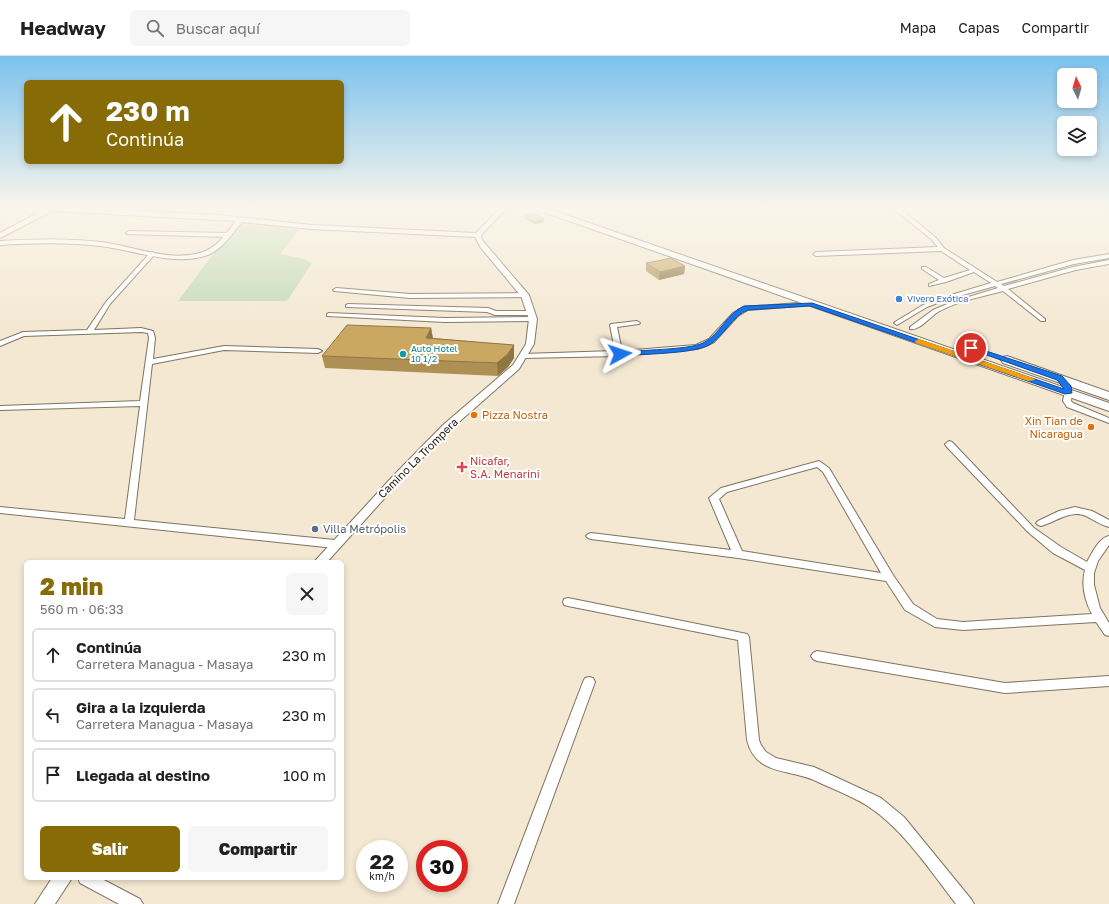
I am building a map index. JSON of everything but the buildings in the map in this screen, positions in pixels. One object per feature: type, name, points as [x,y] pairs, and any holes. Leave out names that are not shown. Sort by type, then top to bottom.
[{"type":"highway","points":[[650,249],[1068,393],[1080,392],[1108,399]]},
{"type":"highway","points":[[678,249],[1060,378],[1108,399]]},
{"type":"highway","points":[[1060,378],[1067,386],[1068,393]]},
{"type":"street","points":[[122,249],[152,254],[186,257],[205,254],[214,249]]},
{"type":"street","name":"Camino La Trompera","points":[[322,560],[335,544],[442,432],[511,371],[530,344],[532,316],[525,295],[484,249]]},
{"type":"street","points":[[816,254],[942,249],[996,283],[1043,320]]},
{"type":"street","points":[[89,332],[108,303],[152,254]]},
{"type":"street","points":[[897,323],[926,306],[996,283],[1072,262],[1109,256]]},
{"type":"street","points":[[912,328],[935,311],[954,303],[1076,268],[1109,262]]},
{"type":"street","points":[[924,268],[944,280]]},
{"type":"street","points":[[931,285],[975,270]]},
{"type":"street","points":[[336,290],[418,296],[525,295]]},
{"type":"street","points":[[522,356],[620,354],[691,348],[705,344],[717,335],[740,310],[747,308],[810,304]]},
{"type":"street","points":[[348,306],[488,310],[495,313],[532,316]]},
{"type":"street","points":[[329,315],[445,320],[532,316]]},
{"type":"street","points":[[620,354],[612,325],[637,323]]},
{"type":"street","points":[[0,344],[23,334],[141,330],[151,332],[152,338],[129,523]]},
{"type":"street","points":[[182,352],[211,348],[318,351]]},
{"type":"street","points":[[149,362],[224,348]]},
{"type":"street","points":[[1068,393],[1068,401],[1070,405],[1109,421]]},
{"type":"street","points":[[0,408],[144,403]]},
{"type":"street","points":[[950,444],[1032,530],[1057,550],[1089,568]]},
{"type":"street","points":[[738,554],[714,498],[724,490],[819,464],[826,470],[889,578],[909,607],[935,623],[963,626],[1099,618]]},
{"type":"street","points":[[1041,523],[1076,509],[1084,511],[1109,524]]},
{"type":"street","points":[[0,510],[335,544]]},
{"type":"street","points":[[592,536],[738,554],[889,578]]},
{"type":"street","points":[[1109,539],[1104,544],[1089,568],[1087,580],[1090,596],[1099,618],[1109,632]]},
{"type":"street","points":[[568,602],[743,637],[753,740],[755,748],[761,756],[772,763],[814,773],[876,803],[899,822],[966,904]]},
{"type":"street","points":[[817,656],[1005,688],[1109,681]]},
{"type":"street","points":[[506,904],[589,682]]},
{"type":"street","points":[[44,904],[61,880]]},
{"type":"street","points":[[89,880],[135,904]]},
{"type":"green space","points":[[219,249],[284,249],[280,254],[304,259],[312,263],[287,301],[178,301]]},
{"type":"slow traffic","points":[[919,341],[1031,380]]},
{"type":"place","name":"Vivero Exótica","points":[[899,299]]},
{"type":"place","name":"Auto Hotel 10 1/2","points":[[403,354]]},
{"type":"place","name":"Pizza Nostra","points":[[474,415]]},
{"type":"place","name":"Xin Tian de Nicaragua","points":[[1091,427]]},
{"type":"place","name":"Nicafar, S.A. Menarini","points":[[462,467]]},
{"type":"place","name":"Villa Metrópolis","points":[[315,529]]},
{"type":"route","points":[[620,354],[691,348],[705,344],[717,335],[740,310],[756,306],[810,304],[1068,393],[1066,384],[1060,378],[971,348]]}]
